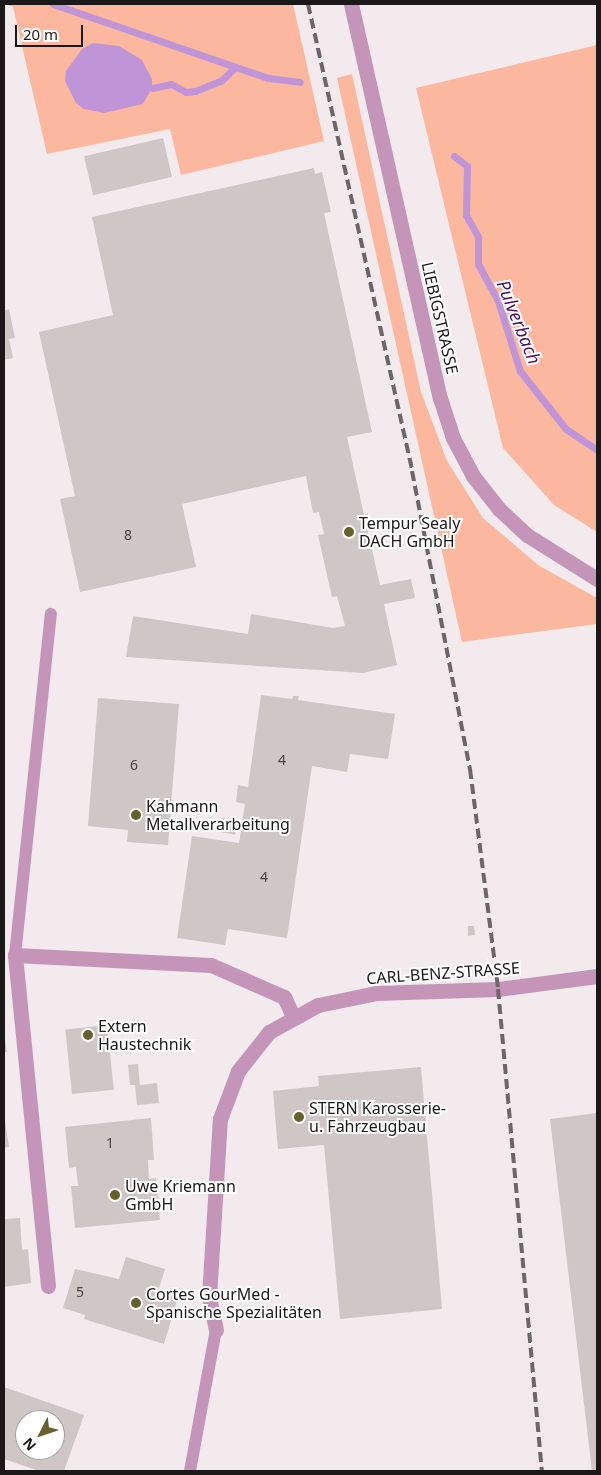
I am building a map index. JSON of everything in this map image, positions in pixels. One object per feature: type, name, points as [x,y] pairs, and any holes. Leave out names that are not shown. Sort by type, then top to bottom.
[{"type":"street","name":"LIEBIGSTRASSE","points":[[351,4],[440,398],[452,436],[473,476],[499,509],[526,535],[597,579]]},
{"type":"street","points":[[48,1286],[15,955],[211,965],[284,997],[293,1016]]},
{"type":"street","name":"CARL-BENZ-STRASSE","points":[[216,1330],[209,1297],[220,1119],[238,1071],[269,1032],[293,1016],[318,1005],[376,993],[498,989],[597,976]]},
{"type":"lane","points":[[15,955],[51,614]]},
{"type":"lane","points":[[190,1471],[216,1330]]},
{"type":"shaded area","points":[[4,4],[293,4],[324,141],[181,175],[170,129],[47,154],[13,7]]},
{"type":"shaded area","points":[[93,43],[119,46],[142,60],[152,79],[152,88],[143,104],[104,113],[84,109],[76,103],[65,81],[66,71],[82,49]]},
{"type":"shaded area","points":[[597,45],[597,532],[554,505],[503,448],[416,88]]},
{"type":"shaded area","points":[[352,74],[421,392],[447,461],[483,518],[538,565],[597,598],[597,624],[462,642],[337,78]]},
{"type":"building","points":[[163,138],[172,177],[93,195],[84,156]]},
{"type":"building","points":[[314,168],[315,174],[322,172],[331,212],[324,213],[372,432],[347,437],[364,515],[368,514],[369,518],[365,519],[380,585],[411,579],[415,598],[384,604],[397,665],[363,673],[126,657],[133,616],[248,634],[251,614],[333,628],[345,626],[337,596],[332,597],[318,535],[324,534],[319,512],[313,513],[306,476],[182,504],[196,567],[80,592],[60,499],[75,496],[39,332],[113,315],[92,217]]},
{"type":"building","points":[[9,309],[15,338],[9,339],[13,358],[4,360],[4,311]]},
{"type":"building","points":[[261,695],[292,699],[293,696],[299,696],[298,700],[395,714],[388,759],[350,754],[347,772],[312,766],[287,938],[228,929],[225,945],[177,938],[192,836],[239,843],[245,804],[236,802],[238,785],[248,787]]},
{"type":"building","points":[[98,698],[179,704],[168,845],[127,842],[128,830],[88,826]]},
{"type":"building","points":[[222,818],[238,821],[235,835],[219,832]]},
{"type":"building","points":[[468,926],[474,926],[475,935],[468,936]]},
{"type":"building","points":[[107,1025],[114,1090],[72,1094],[65,1029]]},
{"type":"building","points":[[4,1032],[7,1052],[4,1052]]},
{"type":"building","points":[[138,1064],[140,1085],[157,1083],[159,1103],[137,1105],[135,1085],[130,1085],[128,1065]]},
{"type":"building","points":[[421,1067],[442,1309],[340,1319],[324,1145],[278,1149],[273,1091],[319,1086],[318,1076]]},
{"type":"building","points":[[597,1113],[597,1471],[592,1471],[550,1119]]},
{"type":"building","points":[[4,1114],[9,1147],[4,1148]]},
{"type":"building","points":[[151,1118],[154,1160],[148,1160],[149,1179],[156,1178],[160,1220],[75,1228],[71,1186],[78,1186],[76,1167],[69,1168],[65,1127]]},
{"type":"building","points":[[20,1218],[22,1250],[28,1249],[31,1283],[4,1287],[4,1219]]},
{"type":"building","points":[[126,1257],[165,1269],[158,1291],[178,1297],[164,1344],[84,1319],[85,1315],[63,1308],[75,1269],[119,1279]]},
{"type":"building","points":[[4,1387],[84,1415],[64,1471],[39,1471],[4,1459]]},
{"type":"waterway","name":"Pulverbach","points":[[53,4],[268,78],[300,82]]},
{"type":"waterway","points":[[152,88],[171,84],[186,92],[195,91],[222,80],[235,67]]},
{"type":"waterway","name":"Pulverbach","points":[[454,156],[467,166],[466,215],[478,237],[478,264],[498,301],[520,371],[566,429],[597,450]]},
{"type":"railway","points":[[308,4],[412,471],[470,769],[498,989],[542,1471]]},
{"type":"place","name":"Tempur Sealy DACH GmbH","points":[[349,532]]},
{"type":"place","name":"Kahmann Metallverarbeitung","points":[[136,815]]},
{"type":"place","name":"Extern Haustechnik","points":[[88,1035]]},
{"type":"place","name":"STERN Karosserie- u. Fahrzeugbau","points":[[299,1117]]},
{"type":"place","name":"Uwe Kriemann GmbH","points":[[115,1195]]},
{"type":"place","name":"Cortes GourMed - Spanische Spezialitäten","points":[[136,1303]]}]
